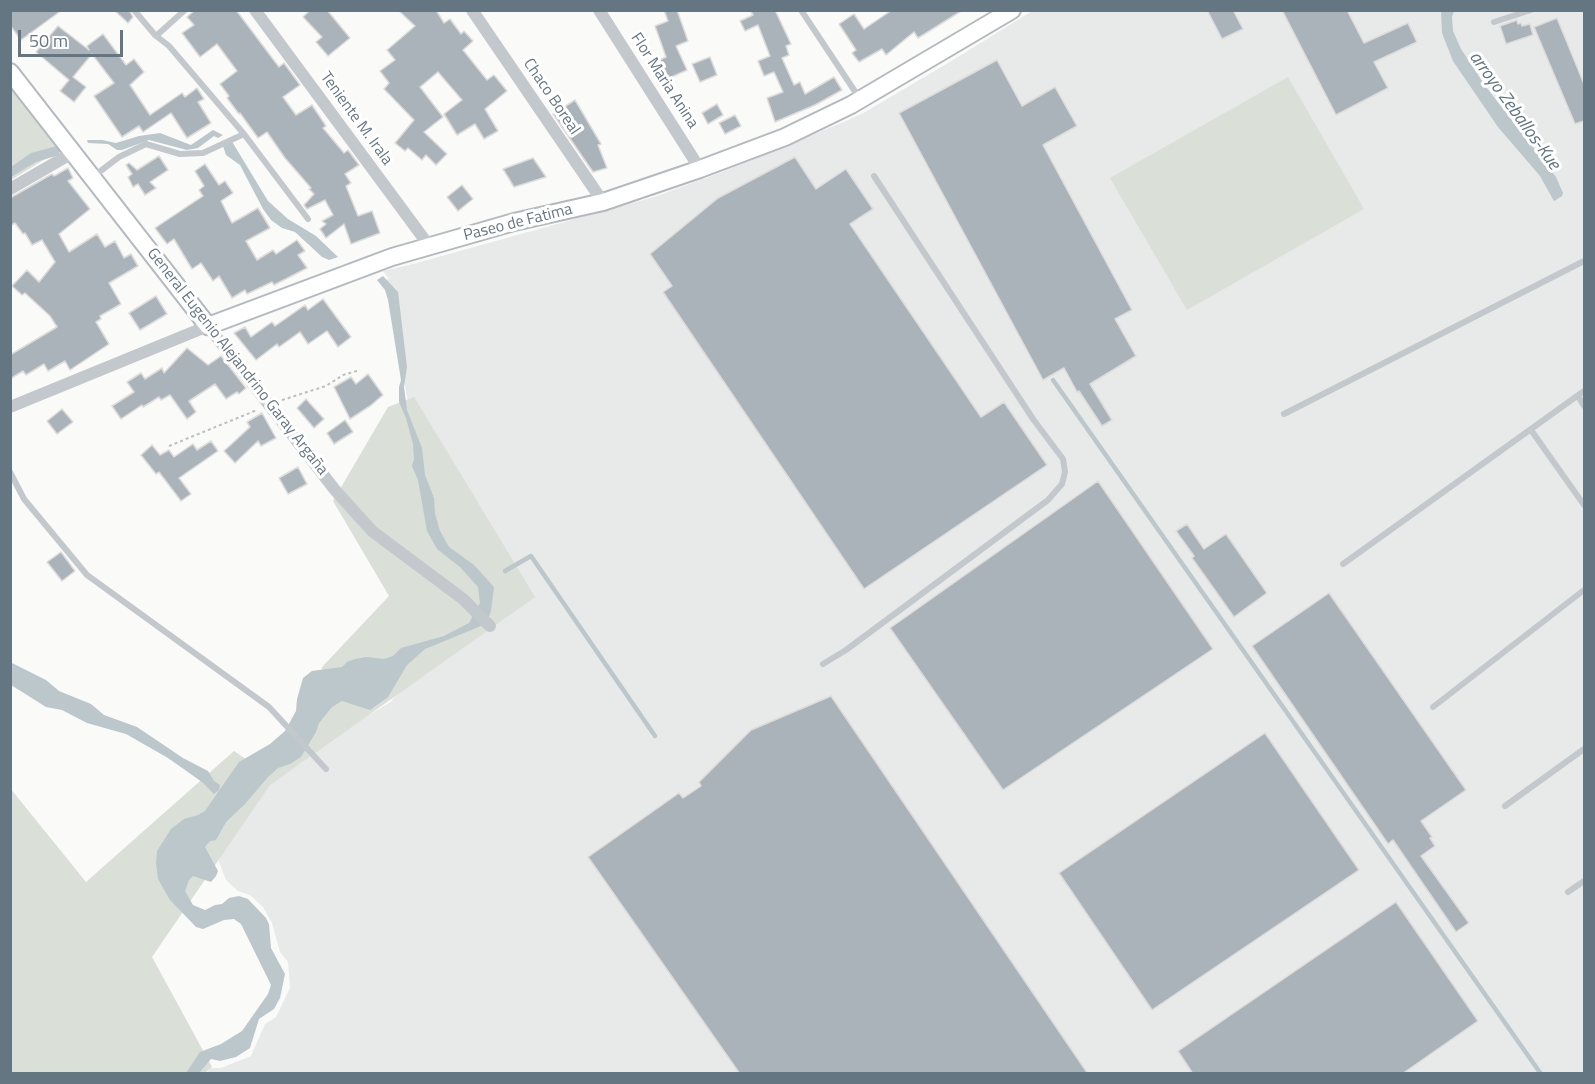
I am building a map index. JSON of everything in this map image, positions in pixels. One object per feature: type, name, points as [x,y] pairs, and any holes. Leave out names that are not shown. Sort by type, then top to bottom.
[{"type":"street","name":"Teniente M. Irala","points":[[255,10],[430,247]]},
{"type":"street","name":"Chaco Boreal","points":[[472,10],[603,202]]},
{"type":"street","name":"Flor Maria Anina","points":[[599,10],[700,169]]},
{"type":"street","name":"Paseo de Fatima","points":[[10,407],[208,326],[392,257],[514,222],[603,202],[785,137],[861,99],[1012,10]]},
{"type":"street","name":"General Eugenio Alejandrino Garay Argaña","points":[[10,72],[94,176],[335,490],[372,531],[463,599],[490,626]]},
{"type":"street","points":[[10,189],[74,152]]},
{"type":"lane","points":[[134,10],[156,36],[169,46],[244,134],[308,219]]},
{"type":"lane","points":[[156,36],[185,10]]},
{"type":"lane","points":[[801,10],[861,99]]},
{"type":"lane","points":[[1494,22],[1531,10]]},
{"type":"lane","points":[[94,176],[119,157],[146,144],[180,154],[203,153],[244,134]]},
{"type":"lane","points":[[823,664],[846,650],[1048,500],[1062,484],[1065,472],[1063,459],[1033,419],[874,176]]},
{"type":"lane","points":[[1284,414],[1584,261]]},
{"type":"lane","points":[[1343,564],[1584,391]]},
{"type":"lane","points":[[1578,396],[1584,406]]},
{"type":"lane","points":[[1531,430],[1584,505]]},
{"type":"lane","points":[[10,472],[24,499],[87,575],[269,707],[326,769]]},
{"type":"lane","points":[[1433,707],[1584,590]]},
{"type":"lane","points":[[1505,806],[1584,749]]},
{"type":"lane","points":[[1568,892],[1584,881]]},
{"type":"shaded area","points":[[1032,11],[1584,11],[1584,1073],[206,1074],[211,1068],[221,1068],[251,1056],[265,1024],[276,1017],[290,988],[288,962],[280,952],[272,923],[263,907],[250,895],[238,891],[226,880],[214,849],[270,780],[303,762],[318,735],[370,714],[391,702],[421,657],[433,534],[385,280],[389,279],[383,271],[654,197],[722,172],[865,112]]},
{"type":"shaded area","points":[[1441,11],[1454,11],[1453,31],[1461,49],[1486,87],[1556,177],[1563,193],[1554,201],[1540,176],[1498,127],[1453,61],[1442,33]]},
{"type":"shaded area","points":[[1288,77],[1364,209],[1187,310],[1110,178]]},
{"type":"shaded area","points":[[10,84],[63,148],[11,180],[10,180]]},
{"type":"shaded area","points":[[213,130],[223,135],[218,138],[214,136],[198,148],[187,150],[149,140],[117,150],[108,144],[88,143],[87,140],[116,143],[160,133],[191,145]]},
{"type":"shaded area","points":[[231,140],[268,201],[288,219],[316,236],[338,257],[329,260],[322,257],[295,232],[282,228],[271,220],[240,165],[226,155],[223,146]]},
{"type":"shaded area","points":[[57,146],[60,150],[59,155],[36,162],[11,177],[11,167],[31,153]]},
{"type":"shaded area","points":[[383,276],[398,292],[407,367],[404,387],[407,410],[422,448],[425,475],[434,498],[435,514],[440,531],[449,547],[474,565],[494,587],[491,611],[488,619],[481,626],[425,649],[407,665],[388,697],[370,710],[342,701],[332,707],[319,723],[301,757],[278,768],[268,777],[226,822],[216,840],[210,841],[205,847],[218,871],[211,882],[193,876],[189,880],[185,891],[193,905],[205,910],[222,904],[229,898],[239,896],[248,899],[269,924],[271,948],[285,974],[280,998],[274,1009],[259,1019],[250,1048],[236,1057],[220,1061],[211,1059],[199,1073],[186,1073],[200,1052],[221,1044],[242,1031],[268,994],[271,985],[241,924],[234,919],[224,920],[203,929],[196,927],[170,900],[158,879],[157,851],[171,829],[184,819],[205,811],[239,762],[270,744],[285,731],[296,711],[303,678],[312,671],[342,667],[347,662],[366,657],[384,659],[393,656],[401,648],[444,636],[469,623],[480,603],[478,587],[460,567],[437,549],[427,531],[418,480],[412,466],[413,444],[399,402],[401,380],[388,300],[385,290],[377,280]]},
{"type":"shaded area","points":[[414,397],[535,597],[270,785],[152,957],[212,1067],[205,1073],[11,1073],[10,788],[86,882],[234,751],[256,766],[300,720],[323,666],[389,596],[333,501],[388,407]]},
{"type":"shaded area","points":[[10,662],[46,680],[59,691],[91,704],[104,715],[137,727],[183,758],[208,771],[214,781],[220,785],[219,790],[214,794],[202,782],[168,758],[126,734],[87,723],[62,710],[46,707],[11,685]]},
{"type":"building","points":[[10,10],[62,10],[21,40],[10,25]]},
{"type":"building","points":[[114,10],[129,10],[133,17],[128,23]]},
{"type":"building","points":[[195,10],[236,10],[279,67],[284,63],[300,85],[283,97],[296,115],[312,105],[326,126],[323,128],[344,153],[348,150],[359,165],[345,174],[351,183],[346,186],[358,216],[372,211],[380,233],[351,244],[344,224],[326,238],[320,229],[326,224],[322,221],[333,215],[325,200],[307,209],[304,205],[314,194],[309,189],[311,188],[285,158],[267,132],[258,138],[227,98],[229,96],[220,84],[237,71],[217,44],[200,57],[182,33],[194,25],[187,17]]},
{"type":"building","points":[[310,10],[327,10],[350,38],[328,56],[316,42],[322,37],[303,17]]},
{"type":"building","points":[[398,10],[436,10],[444,23],[450,19],[461,34],[464,31],[473,41],[463,50],[487,80],[494,75],[507,91],[485,109],[498,131],[484,139],[475,124],[457,135],[444,114],[462,100],[438,72],[420,87],[443,117],[424,132],[447,154],[436,165],[426,155],[422,160],[408,148],[405,151],[395,143],[414,120],[384,89],[389,83],[380,71],[395,60],[387,50],[415,26]]},
{"type":"building","points":[[664,10],[677,10],[688,41],[676,46],[687,70],[667,79],[663,71],[655,74],[651,64],[666,57],[655,26],[668,21]]},
{"type":"building","points":[[750,10],[775,10],[791,44],[786,46],[789,55],[782,58],[794,85],[800,82],[805,94],[834,77],[842,90],[815,105],[775,122],[767,98],[783,92],[774,72],[764,76],[758,61],[770,56],[758,25],[745,31],[740,21],[753,15]]},
{"type":"building","points":[[892,10],[963,10],[918,38],[914,32],[886,55],[882,49],[859,62],[852,53],[856,50],[839,24],[854,14],[864,29]]},
{"type":"building","points":[[1207,10],[1233,10],[1243,29],[1222,39]]},
{"type":"building","points":[[1282,10],[1347,10],[1364,43],[1408,23],[1417,42],[1374,62],[1388,88],[1336,115]]},
{"type":"building","points":[[1557,18],[1584,84],[1584,121],[1575,124],[1534,27]]},
{"type":"building","points":[[1517,20],[1522,26],[1530,24],[1533,35],[1506,44],[1500,26]]},
{"type":"building","points":[[58,26],[89,50],[87,46],[103,34],[126,65],[134,59],[144,72],[130,85],[150,115],[182,93],[185,97],[197,88],[204,99],[198,102],[211,123],[187,138],[171,113],[143,132],[139,126],[122,137],[94,96],[114,83],[92,54],[73,77],[86,87],[74,102],[60,91],[69,80],[36,52]]},
{"type":"building","points":[[710,57],[717,75],[700,82],[692,64]]},
{"type":"building","points":[[997,60],[1022,106],[1055,87],[1077,126],[1043,145],[1132,310],[1115,319],[1136,356],[1090,384],[1112,420],[1102,426],[1079,391],[1077,392],[1064,368],[1043,380],[899,113]]},
{"type":"building","points":[[575,100],[601,144],[598,145],[607,168],[593,172],[553,114]]},
{"type":"building","points":[[717,104],[723,115],[708,124],[702,113]]},
{"type":"building","points":[[735,115],[741,126],[725,134],[719,123]]},
{"type":"building","points":[[159,156],[168,170],[150,182],[156,188],[145,195],[138,184],[133,187],[128,177],[132,174],[126,165],[129,163],[137,170]]},
{"type":"building","points":[[795,157],[816,189],[846,169],[873,209],[850,224],[981,417],[1004,402],[1047,465],[864,589],[663,292],[672,286],[650,254],[718,198]]},
{"type":"building","points":[[533,158],[546,177],[514,187],[503,169]]},
{"type":"building","points":[[205,164],[219,185],[225,181],[233,193],[221,201],[232,223],[258,208],[270,228],[246,241],[257,260],[273,250],[276,254],[297,240],[305,251],[298,255],[307,268],[274,285],[272,282],[247,294],[245,290],[232,298],[219,276],[213,281],[201,263],[192,269],[174,239],[167,244],[155,228],[203,196],[199,190],[204,186],[195,171]]},
{"type":"building","points":[[68,168],[73,178],[68,181],[90,209],[59,234],[69,252],[97,234],[105,247],[115,241],[124,258],[131,254],[138,266],[109,283],[121,304],[100,316],[101,319],[96,322],[109,344],[70,370],[65,361],[48,371],[44,364],[26,375],[23,371],[10,379],[10,355],[57,327],[50,316],[25,293],[22,295],[12,286],[27,270],[39,282],[55,262],[42,240],[32,245],[15,223],[10,226],[10,198],[52,174],[54,176]]},
{"type":"building","points":[[462,185],[473,199],[458,211],[447,197]]},
{"type":"building","points":[[156,296],[167,314],[140,330],[129,313]]},
{"type":"building","points":[[323,299],[351,337],[338,347],[327,331],[308,344],[300,332],[279,347],[277,344],[256,360],[234,333],[245,327],[251,337],[272,322],[275,326],[305,305],[308,310]]},
{"type":"building","points":[[187,348],[208,365],[221,356],[246,388],[239,394],[237,392],[226,399],[215,384],[189,401],[196,412],[187,419],[170,395],[161,400],[159,397],[143,407],[142,405],[121,419],[112,406],[134,392],[127,382],[141,373],[145,379],[162,368],[164,373]]},
{"type":"building","points":[[368,374],[383,395],[350,419],[334,387],[351,377],[356,384]]},
{"type":"building","points":[[306,399],[324,419],[314,428],[297,408]]},
{"type":"building","points":[[62,409],[73,422],[57,434],[47,421]]},
{"type":"building","points":[[262,413],[276,438],[261,446],[258,441],[235,463],[224,451],[250,427],[247,422]]},
{"type":"building","points":[[345,420],[353,432],[334,444],[327,433]]},
{"type":"building","points":[[211,441],[218,451],[179,478],[191,494],[181,501],[159,472],[156,474],[141,455],[152,445],[160,455],[169,450],[174,457],[193,444],[197,450]]},
{"type":"building","points":[[298,467],[307,484],[288,494],[279,478]]},
{"type":"building","points":[[1098,481],[1213,649],[1003,790],[890,628]]},
{"type":"building","points":[[1187,524],[1204,549],[1226,534],[1267,593],[1234,617],[1192,558],[1194,556],[1176,531]]},
{"type":"building","points":[[61,552],[75,571],[62,581],[47,562]]},
{"type":"building","points":[[1329,593],[1466,790],[1421,821],[1435,846],[1421,856],[1469,923],[1456,932],[1393,840],[1388,844],[1252,646]]},
{"type":"building","points":[[831,696],[1088,1074],[740,1074],[588,857],[679,793],[683,798],[701,786],[699,782],[751,730]]},
{"type":"building","points":[[1265,733],[1359,870],[1152,1010],[1059,873]]},
{"type":"building","points":[[1396,902],[1478,1021],[1402,1074],[1193,1074],[1178,1051]]},
{"type":"waterway","points":[[1053,380],[1541,1074]]},
{"type":"waterway","points":[[505,571],[531,556],[655,736]]},
{"type":"water label","name":"arroyo Zeballos-Kue","points":[[1514,111]]}]
